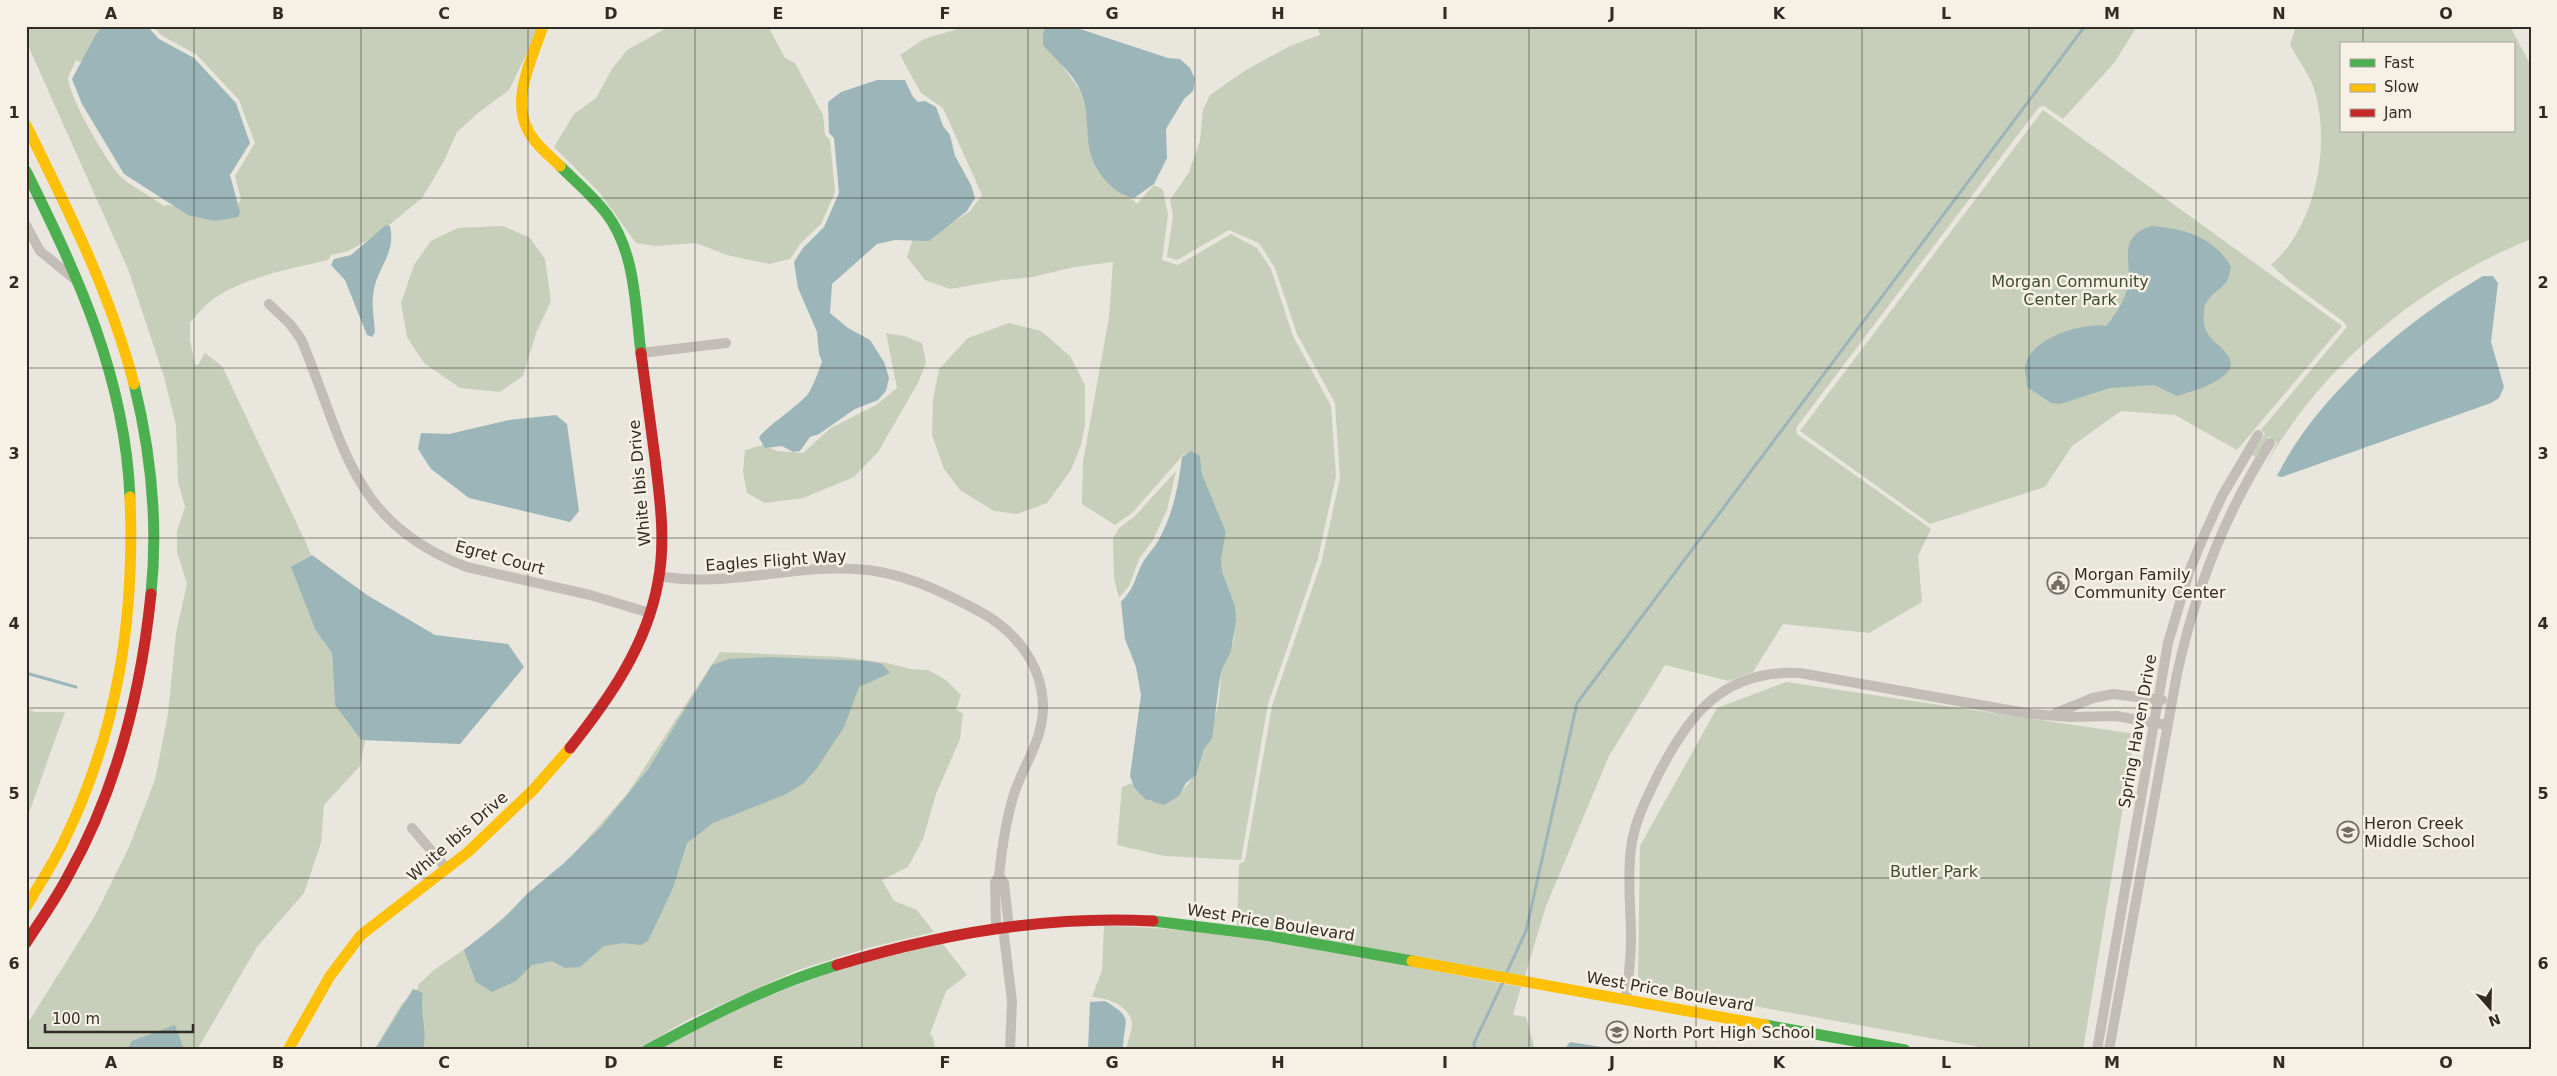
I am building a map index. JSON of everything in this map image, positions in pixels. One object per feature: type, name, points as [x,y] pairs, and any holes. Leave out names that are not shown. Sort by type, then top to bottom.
[{"type":"street","name":"White Ibis Drive","points":[[288,1050],[325,986],[354,944],[383,915],[447,869],[527,796],[570,748],[598,711],[622,673],[650,613],[659,576],[663,541],[662,514],[629,260],[617,231],[596,201],[534,140],[523,120],[520,104],[523,86],[543,26]]},
{"type":"street","points":[[26,125],[95,267],[127,355],[147,449],[152,487],[154,561],[152,602],[143,665],[132,717],[118,766],[78,857],[53,902],[26,942]]},
{"type":"street","points":[[26,171],[80,283],[108,361],[125,438],[133,521],[131,604],[119,684],[100,754],[64,841],[26,906]]},
{"type":"street","points":[[26,225],[40,251],[80,283]]},
{"type":"street","name":"Egret Court","points":[[269,304],[290,324],[301,338],[344,454],[354,474],[379,508],[399,529],[448,559],[468,567],[590,595],[650,613]]},
{"type":"street","points":[[641,353],[726,343]]},
{"type":"street","name":"Spring Haven Drive","points":[[2097,1050],[2168,643],[2189,572],[2205,532],[2240,464],[2258,435]]},
{"type":"street","name":"Spring Haven Drive","points":[[2109,1050],[2182,647],[2202,577],[2217,541],[2252,471],[2270,444]]},
{"type":"street","name":"Eagles Flight Way","points":[[659,576],[696,581],[836,568],[882,572],[908,579],[941,592],[988,615],[1009,630],[1024,650],[1035,670],[1042,692],[1042,715],[1036,747],[1019,782],[1011,805],[1002,843],[999,876],[995,882],[1012,1001],[1010,1050]]},
{"type":"street","points":[[1626,1000],[1631,942],[1630,857],[1637,821],[1653,785],[1683,731],[1703,707],[1719,693],[1757,677],[1786,672],[2047,715],[2116,716],[2168,725]]},
{"type":"street","points":[[2047,715],[2063,712],[2102,696],[2125,694],[2172,701]]},
{"type":"street","points":[[412,828],[447,869]]},
{"type":"street","name":"West Price Boulevard","points":[[647,1050],[738,1002],[833,964],[894,947],[1003,928],[1084,921],[1146,921],[1265,935],[1905,1050]]},
{"type":"green space","points":[[26,26],[128,26],[80,62],[76,60],[68,77],[74,98],[90,130],[108,160],[123,179],[165,207],[166,205],[233,212],[241,199],[235,176],[255,143],[239,100],[197,55],[161,35],[153,26],[540,26],[509,90],[478,113],[457,132],[444,161],[422,198],[377,235],[348,251],[331,255],[328,260],[268,275],[238,285],[212,300],[190,322],[190,341],[195,364],[198,365],[205,353],[222,366],[306,543],[311,555],[299,562],[316,631],[332,653],[335,705],[361,740],[365,740],[360,766],[324,805],[321,843],[304,893],[257,947],[197,1050],[26,1050],[26,1026],[96,914],[129,847],[155,780],[168,714],[176,633],[187,584],[177,552],[177,531],[185,507],[178,482],[176,425],[164,377],[128,269],[26,41]]},
{"type":"green space","points":[[670,26],[768,26],[785,58],[795,63],[823,115],[825,135],[830,140],[835,192],[821,224],[800,244],[790,259],[769,264],[727,255],[696,243],[655,246],[636,243],[599,192],[554,147],[574,114],[596,98],[612,69],[627,50]]},
{"type":"green space","points":[[968,26],[1048,26],[1064,68],[1084,96],[1122,190],[1137,204],[1154,185],[1163,190],[1168,215],[1162,260],[1178,265],[1231,234],[1257,248],[1271,269],[1293,336],[1331,406],[1336,476],[1318,558],[1268,704],[1241,860],[1165,856],[1117,845],[1122,787],[1132,783],[1151,802],[1183,790],[1191,780],[1204,749],[1212,739],[1212,725],[1218,707],[1222,669],[1234,641],[1235,606],[1222,571],[1221,560],[1226,532],[1202,474],[1200,456],[1184,454],[1133,512],[1115,525],[1082,504],[1083,462],[1109,317],[1113,262],[1074,267],[1033,277],[950,289],[925,280],[907,257],[914,236],[937,233],[970,211],[982,195],[943,108],[921,93],[900,55],[924,39]]},
{"type":"green space","points":[[1317,26],[2137,26],[2115,62],[2063,119],[2044,106],[2039,107],[1796,428],[1797,434],[1931,529],[1918,556],[1922,602],[1869,633],[1783,624],[1753,672],[1729,681],[1665,665],[1609,756],[1546,906],[1525,976],[1237,926],[1239,864],[1245,861],[1272,706],[1322,560],[1340,478],[1335,403],[1297,334],[1275,268],[1259,243],[1229,230],[1177,260],[1167,257],[1173,216],[1170,200],[1189,172],[1200,141],[1203,110],[1210,95],[1246,70],[1290,46],[1320,35]]},
{"type":"green space","points":[[2296,26],[2510,26],[2531,66],[2531,239],[2490,257],[2451,279],[2414,303],[2379,330],[2346,360],[2316,393],[2289,428],[2265,466],[2277,443],[2269,436],[2255,457],[2252,455],[2265,434],[2261,430],[2347,327],[2344,322],[2290,282],[2271,265],[2286,249],[2299,230],[2316,185],[2320,161],[2320,114],[2315,92],[2290,45]]},
{"type":"green space","name":"Morgan Community Center Park","points":[[2043,110],[2342,326],[2237,450],[2175,415],[2121,411],[2072,446],[2045,487],[1930,524],[1800,431]]},
{"type":"green space","points":[[503,226],[530,238],[545,259],[551,301],[536,333],[523,376],[500,392],[460,388],[424,363],[407,337],[401,303],[414,265],[431,241],[458,228]]},
{"type":"green space","points":[[1009,323],[1041,331],[1070,356],[1085,385],[1085,425],[1081,445],[1071,470],[1047,503],[1017,514],[994,511],[960,490],[944,469],[932,435],[933,400],[939,369],[968,338]]},
{"type":"green space","points":[[886,333],[904,336],[922,343],[926,362],[919,381],[878,452],[854,477],[803,498],[765,503],[747,493],[743,472],[745,450],[763,445],[777,451],[803,453],[831,428],[876,405],[897,388]]},
{"type":"green space","points":[[1176,471],[1167,510],[1153,540],[1139,559],[1129,586],[1119,598],[1114,578],[1113,539],[1119,528],[1135,516]]},
{"type":"green space","points":[[720,652],[842,657],[887,663],[910,669],[928,670],[946,680],[961,695],[956,709],[963,714],[960,739],[936,794],[923,839],[908,867],[882,880],[894,901],[917,910],[934,932],[864,949],[798,970],[689,1019],[636,1050],[374,1050],[401,1005],[419,987],[417,986],[434,970],[475,942],[565,864],[627,794]]},
{"type":"green space","name":"Butler Park","points":[[1786,682],[2135,734],[2083,1050],[1996,1050],[1638,985],[1640,846],[1717,708]]},
{"type":"green space","points":[[26,708],[35,712],[65,712],[26,821]]},
{"type":"green space","points":[[1104,926],[1157,928],[1262,940],[1366,957],[1521,987],[1513,1015],[1526,1017],[1535,1050],[1127,1050],[1132,1026],[1128,1013],[1111,1001],[1092,997],[1102,970]]},
{"type":"green space","points":[[942,943],[967,975],[946,991],[930,1034],[933,1037],[935,1050],[658,1050],[741,1007],[835,970]]},
{"type":"water","points":[[103,26],[147,26],[159,39],[194,58],[236,103],[250,143],[230,175],[240,212],[238,217],[215,221],[188,215],[124,174],[82,104],[72,79],[96,34]]},
{"type":"water","points":[[1047,26],[1071,26],[1168,58],[1180,59],[1190,68],[1195,79],[1193,91],[1184,99],[1166,129],[1167,158],[1154,184],[1134,198],[1126,196],[1111,186],[1094,163],[1089,146],[1086,108],[1082,93],[1071,75],[1043,45],[1043,33]]},
{"type":"water","points":[[877,80],[905,80],[913,97],[918,102],[925,101],[936,107],[943,126],[950,135],[955,156],[971,185],[975,198],[967,211],[929,241],[895,240],[877,244],[832,284],[830,313],[848,328],[870,340],[884,362],[889,378],[886,391],[878,400],[855,409],[819,434],[810,437],[800,451],[793,452],[782,446],[765,448],[759,438],[808,394],[822,362],[819,354],[817,332],[798,288],[794,262],[803,248],[824,227],[839,193],[834,138],[829,133],[828,102],[841,92]]},
{"type":"water","points":[[386,225],[390,226],[391,244],[374,289],[375,332],[372,337],[367,335],[345,280],[331,265],[334,259],[351,255]]},
{"type":"water","points":[[2151,226],[2175,229],[2197,236],[2215,248],[2231,266],[2227,281],[2207,301],[2204,311],[2205,329],[2208,335],[2230,360],[2230,367],[2227,373],[2211,384],[2177,396],[2154,385],[2110,388],[2060,404],[2051,403],[2027,387],[2025,368],[2028,357],[2036,348],[2058,335],[2084,327],[2106,326],[2120,307],[2127,291],[2129,275],[2128,250],[2130,243],[2140,231]]},
{"type":"water","points":[[2483,276],[2493,276],[2498,283],[2491,342],[2504,387],[2499,398],[2491,403],[2282,477],[2277,476],[2294,446],[2315,417],[2366,362],[2424,315]]},
{"type":"water","points":[[556,415],[567,424],[579,511],[570,522],[469,498],[431,469],[418,449],[421,433],[449,434],[509,420]]},
{"type":"water","points":[[1191,451],[1200,456],[1202,474],[1226,532],[1221,560],[1222,571],[1235,606],[1236,621],[1231,651],[1222,669],[1212,739],[1204,749],[1196,775],[1186,783],[1179,796],[1164,805],[1145,799],[1134,787],[1130,776],[1141,695],[1136,667],[1125,639],[1121,602],[1130,591],[1143,562],[1163,533],[1174,501],[1182,457]]},
{"type":"water","points":[[312,555],[367,595],[435,635],[508,644],[524,667],[460,744],[361,740],[335,705],[332,653],[316,631],[291,567]]},
{"type":"water","points":[[768,657],[868,661],[882,664],[890,673],[859,687],[844,727],[817,768],[803,784],[784,795],[713,823],[687,843],[673,888],[648,941],[641,945],[623,943],[604,946],[580,967],[565,968],[552,961],[532,965],[516,981],[492,992],[476,982],[464,950],[502,920],[528,893],[564,863],[601,827],[649,768],[712,665],[729,659]]},
{"type":"water","points":[[413,989],[423,993],[422,1008],[425,1035],[423,1050],[375,1050]]},
{"type":"water","points":[[1105,1001],[1121,1012],[1126,1021],[1123,1050],[1088,1050],[1090,1002]]},
{"type":"water","points":[[175,1025],[183,1047],[181,1050],[127,1050],[132,1041]]},
{"type":"water","points":[[1570,1042],[1620,1050],[1564,1050]]},
{"type":"waterway","points":[[1506,974],[1526,931],[1577,703],[2085,26]]},
{"type":"waterway","points":[[26,673],[76,687]]},
{"type":"waterway","points":[[1475,1050],[1474,1043],[1503,982]]},
{"type":"traffic: fast","points":[[560,166],[590,195],[616,228],[629,262],[641,353]]},
{"type":"traffic: fast","points":[[26,171],[63,249],[96,328],[119,410],[126,453],[130,497]]},
{"type":"traffic: fast","points":[[134,384],[145,436],[152,489],[154,542],[151,594]]},
{"type":"traffic: fast","points":[[1153,921],[1265,935],[1412,961]]},
{"type":"traffic: fast","points":[[647,1050],[716,1014],[764,992],[837,965]]},
{"type":"traffic: fast","points":[[1765,1025],[1905,1050]]},
{"type":"traffic: slow","points":[[543,26],[524,84],[522,113],[527,128],[535,141],[560,166]]},
{"type":"traffic: slow","points":[[26,125],[87,252],[113,317],[134,384]]},
{"type":"traffic: slow","points":[[26,907],[60,850],[83,799],[98,758],[110,716],[126,630],[131,542],[130,497]]},
{"type":"traffic: slow","points":[[288,1050],[330,976],[361,935],[468,852],[533,790],[570,748]]},
{"type":"traffic: slow","points":[[1412,961],[1765,1025]]},
{"type":"traffic: jam","points":[[570,748],[612,691],[636,649],[653,605],[658,582],[662,551],[660,505],[641,353]]},
{"type":"traffic: jam","points":[[26,943],[58,893],[85,843],[113,774],[124,739],[141,667],[151,594]]},
{"type":"traffic: jam","points":[[837,965],[914,944],[993,929],[1072,921],[1153,921]]},
{"type":"place","name":"Morgan Family Community Center","points":[[2058,583]]},
{"type":"place","name":"Heron Creek Middle School","points":[[2348,832]]},
{"type":"place","name":"North Port High School","points":[[1617,1032]]}]
